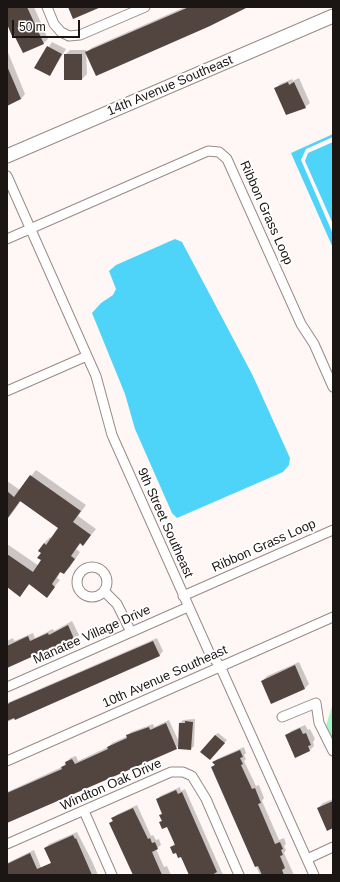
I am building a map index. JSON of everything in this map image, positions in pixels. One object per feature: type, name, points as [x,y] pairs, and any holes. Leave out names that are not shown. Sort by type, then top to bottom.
[{"type":"street","points":[[47,7],[61,32],[69,36],[80,35],[145,7]]},
{"type":"street","name":"14th Avenue Southeast","points":[[7,156],[333,16]]},
{"type":"street","name":"Ribbon Grass Loop","points":[[7,239],[208,151],[219,152],[227,159],[301,324],[314,344],[333,387]]},
{"type":"street","name":"9th Street Southeast","points":[[7,176],[96,376],[112,435],[188,607],[209,652],[220,666],[314,875]]},
{"type":"street","points":[[7,391],[87,356]]},
{"type":"street","name":"Ribbon Grass Loop","points":[[183,596],[333,530]]},
{"type":"street","points":[[104,591],[117,604],[131,632]]},
{"type":"street","name":"Manatee Village Drive","points":[[7,687],[188,607]]},
{"type":"street","name":"10th Avenue Southeast","points":[[7,761],[333,617]]},
{"type":"street","points":[[282,717],[316,703],[320,723],[333,751]]},
{"type":"street","name":"Windton Oak Drive","points":[[7,844],[171,772],[184,772],[192,776],[206,799],[239,875]]},
{"type":"street","points":[[84,811],[112,875]]},
{"type":"street","points":[[307,859],[333,847]]},
{"type":"green space","points":[[333,703],[333,740],[326,726]]},
{"type":"water","points":[[333,134],[333,137],[306,149],[301,160],[333,234],[333,248],[291,153]]},
{"type":"water","points":[[333,142],[333,224],[305,161],[308,153]]},
{"type":"water","points":[[175,239],[182,242],[253,376],[290,458],[289,465],[283,472],[177,518],[172,513],[135,429],[125,394],[92,313],[101,303],[113,295],[116,289],[109,271],[116,265]]},
{"type":"building","points":[[7,7],[27,7],[44,44],[23,53],[14,35],[12,36],[7,24]]},
{"type":"building","points":[[68,7],[101,7],[73,19]]},
{"type":"building","points":[[189,7],[248,7],[210,26],[96,76],[85,52]]},
{"type":"building","points":[[47,46],[62,54],[50,76],[34,68]]},
{"type":"building","points":[[64,54],[82,54],[82,80],[64,80]]},
{"type":"building","points":[[7,66],[21,99],[7,106]]},
{"type":"building","points":[[288,82],[289,85],[294,82],[306,108],[286,115],[274,88]]},
{"type":"building","points":[[30,475],[81,511],[73,522],[91,535],[83,546],[80,543],[71,556],[75,559],[64,574],[60,572],[52,584],[55,587],[47,598],[29,584],[20,597],[7,587],[7,554],[33,572],[41,560],[37,558],[41,553],[38,551],[44,543],[46,545],[58,528],[20,501],[7,519],[7,491],[14,497]]},
{"type":"building","points":[[68,625],[75,641],[69,644],[68,642],[48,653],[47,650],[7,668],[7,646],[28,636],[30,641],[48,633],[49,635]]},
{"type":"building","points":[[153,641],[160,656],[15,720],[14,718],[7,721],[7,706],[9,703]]},
{"type":"building","points":[[295,665],[305,689],[271,704],[261,681]]},
{"type":"building","points":[[185,721],[193,722],[191,750],[178,749],[179,723],[185,723]]},
{"type":"building","points":[[166,723],[177,749],[7,823],[7,793],[62,769],[61,767],[66,765],[65,762],[72,759],[75,764],[108,749],[107,747],[127,738],[126,735],[149,727],[150,730]]},
{"type":"building","points":[[300,728],[303,734],[306,733],[311,745],[308,746],[310,751],[295,758],[285,735]]},
{"type":"building","points":[[215,735],[225,743],[210,760],[200,752]]},
{"type":"building","points":[[240,750],[243,757],[240,758],[243,764],[241,765],[252,789],[255,788],[261,803],[258,804],[275,844],[280,842],[283,849],[281,850],[283,855],[280,856],[285,868],[282,870],[284,875],[262,875],[258,866],[255,867],[211,767],[215,765],[212,762]]},
{"type":"building","points":[[176,790],[178,794],[182,792],[217,872],[212,875],[189,875],[181,857],[178,858],[176,853],[173,854],[170,847],[175,845],[167,827],[162,829],[159,822],[162,821],[159,815],[162,814],[156,799]]},
{"type":"building","points":[[333,801],[333,828],[327,831],[317,808]]},
{"type":"building","points":[[133,808],[148,839],[150,838],[152,843],[155,842],[158,849],[152,852],[162,875],[133,875],[109,823],[113,821],[111,818]]},
{"type":"building","points":[[73,835],[75,839],[76,838],[92,875],[7,875],[7,864],[30,853],[37,869],[51,863],[44,848]]}]
